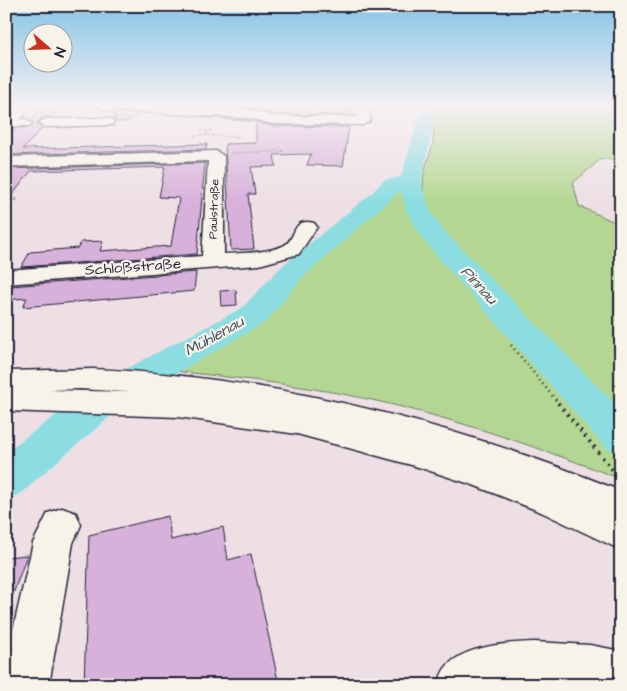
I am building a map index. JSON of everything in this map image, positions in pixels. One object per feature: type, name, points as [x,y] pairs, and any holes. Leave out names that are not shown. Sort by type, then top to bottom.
[{"type":"street","points":[[189,157],[207,138]]},
{"type":"street","name":"Paulstraße","points":[[213,261],[216,155],[223,141],[215,138]]},
{"type":"street","name":"Paulstraße","points":[[6,162],[216,155]]},
{"type":"street","name":"Schloßstraße","points":[[6,277],[259,258],[268,254],[287,253],[295,249],[307,227]]},
{"type":"street","points":[[6,381],[282,419],[375,441],[519,488],[621,532]]},
{"type":"street","points":[[6,400],[63,390],[196,387],[279,399],[371,420],[449,441],[530,469],[621,508]]},
{"type":"street","points":[[25,685],[53,543],[62,525]]},
{"type":"street","points":[[462,685],[484,671],[526,667],[601,669],[621,675]]},
{"type":"path","points":[[216,155],[285,151]]},
{"type":"path","points":[[6,199],[17,199],[15,202]]},
{"type":"path","points":[[511,345],[621,480]]},
{"type":"green space","points":[[433,138],[621,138],[621,159],[601,159],[573,183],[579,206],[621,225],[621,479],[511,439],[455,421],[398,406],[308,388],[156,369],[254,315],[292,272],[380,198],[392,185],[410,182],[418,210],[433,233],[423,188],[423,177]]},
{"type":"building","points":[[6,138],[33,138],[23,149],[207,144],[206,149],[6,155]]},
{"type":"building","points":[[256,138],[347,138],[343,166],[307,165],[311,154],[274,155],[276,166],[251,167],[255,194],[248,194],[254,249],[231,250],[225,144],[256,143]]},
{"type":"building","points":[[205,163],[197,254],[21,267],[30,252],[78,248],[81,242],[103,241],[100,251],[171,246],[179,198],[159,197],[165,167],[31,171],[6,203],[6,169]]},
{"type":"building","points":[[196,272],[194,291],[23,307],[27,298],[6,300],[6,294],[11,286]]},
{"type":"building","points":[[236,290],[237,305],[221,306],[220,291]]},
{"type":"building","points":[[168,516],[171,540],[223,527],[228,560],[251,554],[279,685],[84,685],[89,535]]},
{"type":"building","points":[[27,555],[8,608],[6,608],[6,557]]},
{"type":"waterway","name":"Pinnau","points":[[410,182],[422,138]]},
{"type":"waterway","name":"Mühlenau","points":[[6,480],[23,464],[117,390],[254,315],[292,272],[380,198],[392,185],[410,182]]},
{"type":"waterway","name":"Pinnau","points":[[410,182],[418,210],[433,235],[621,437]]}]
